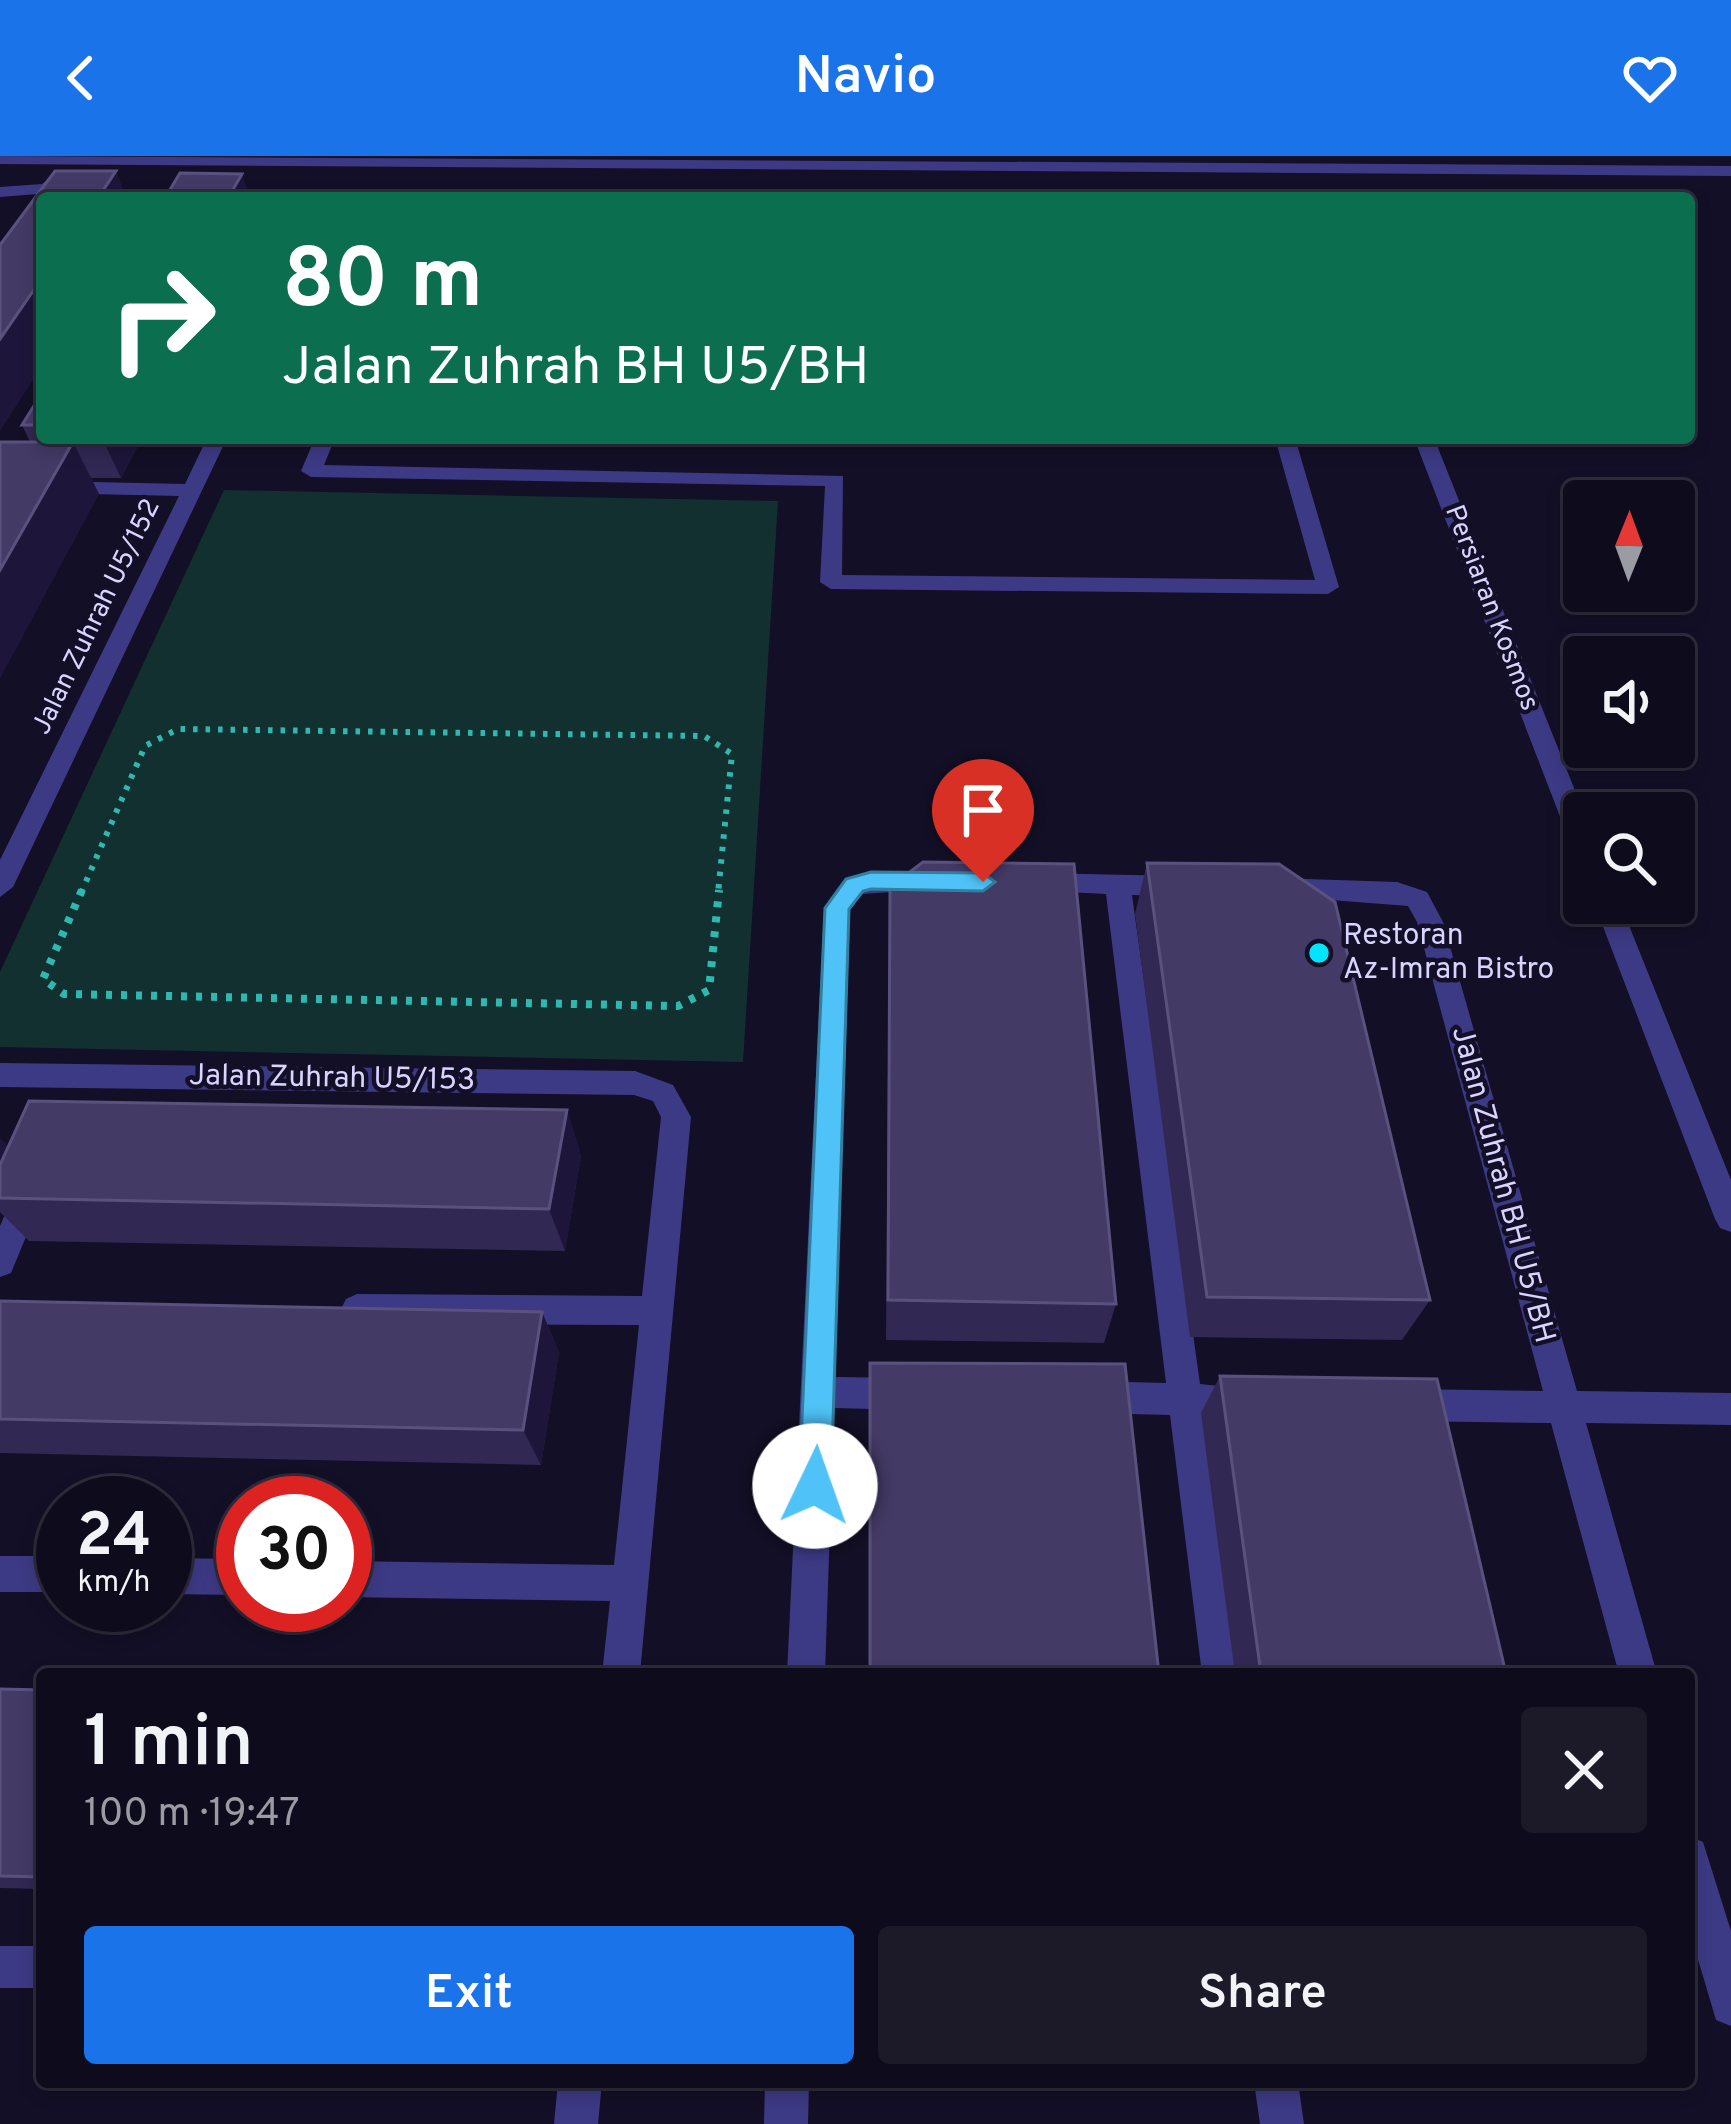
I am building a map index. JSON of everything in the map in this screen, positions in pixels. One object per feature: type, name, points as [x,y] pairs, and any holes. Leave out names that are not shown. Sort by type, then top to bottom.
[{"type":"street","points":[[1255,156],[1324,171]]},
{"type":"street","points":[[0,159],[1731,171]]},
{"type":"street","points":[[0,192],[47,188],[74,160]]},
{"type":"street","points":[[1446,183],[1482,170]]},
{"type":"street","points":[[28,218],[36,207]]},
{"type":"street","name":"Jalan Zuhrah U5/152","points":[[0,887],[215,444]]},
{"type":"street","points":[[322,444],[311,471],[836,480],[831,582],[1328,587],[1287,444]]},
{"type":"street","name":"Persiaran Kosmos","points":[[1426,444],[1563,792]]},
{"type":"street","points":[[0,515],[16,481],[192,490]]},
{"type":"street","points":[[806,1668],[837,908],[855,885],[961,881]]},
{"type":"street","points":[[1006,883],[1212,887]]},
{"type":"street","points":[[1118,885],[1220,1668]]},
{"type":"street","name":"Jalan Zuhrah BH U5/BH","points":[[1259,888],[1397,892],[1418,898],[1424,908],[1636,1668]]},
{"type":"street","points":[[1615,924],[1731,1219]]},
{"type":"street","name":"Jalan Zuhrah U5/153","points":[[0,1075],[75,1086],[635,1083],[662,1094],[676,1117],[657,1311]]},
{"type":"street","points":[[0,1263],[44,1159]]},
{"type":"street","points":[[329,1309],[657,1311],[622,1668]]},
{"type":"street","points":[[819,1392],[934,1394]]},
{"type":"street","points":[[1048,1396],[1279,1402]]},
{"type":"street","points":[[1374,1404],[1731,1408]]},
{"type":"street","points":[[0,1574],[36,1574]]},
{"type":"street","points":[[372,1579],[630,1583]]},
{"type":"street","points":[[1695,1877],[1731,2006]]},
{"type":"street","points":[[0,1967],[36,1967]]},
{"type":"street","points":[[576,2124],[579,2088]]},
{"type":"street","points":[[786,2124],[788,2088]]},
{"type":"street","points":[[1277,2088],[1282,2124]]},
{"type":"path","points":[[178,729],[704,736],[732,754],[709,990],[678,1006],[64,994],[43,979],[145,746],[178,729]]},
{"type":"green space","points":[[224,490],[778,501],[743,1062],[0,1047],[0,972]]},
{"type":"building","points":[[55,171],[116,171],[102,192],[39,192]]},
{"type":"building","points":[[180,173],[242,174],[232,192],[169,192]]},
{"type":"building","points":[[36,197],[36,287],[0,339],[0,245]]},
{"type":"building","points":[[36,403],[36,425],[22,425]]},
{"type":"building","points":[[0,442],[72,444],[0,570]]},
{"type":"building","points":[[923,862],[1074,864],[1116,1304],[888,1300],[890,887]]},
{"type":"building","points":[[1147,863],[1279,864],[1335,902],[1430,1300],[1207,1297]]},
{"type":"building","points":[[29,1101],[567,1110],[549,1209],[0,1198],[0,1165]]},
{"type":"building","points":[[0,1301],[542,1312],[523,1430],[0,1419]]},
{"type":"building","points":[[870,1363],[1125,1364],[1158,1668],[870,1668]]},
{"type":"building","points":[[1220,1376],[1437,1379],[1505,1668],[1260,1668]]},
{"type":"building","points":[[0,1689],[36,1690],[36,1877],[0,1876]]},
{"type":"place","name":"Restoran Az-Imran Bistro","points":[[1319,953]]},
{"type":"route","points":[[815,1486],[837,908],[855,885],[871,881],[983,882]]}]
